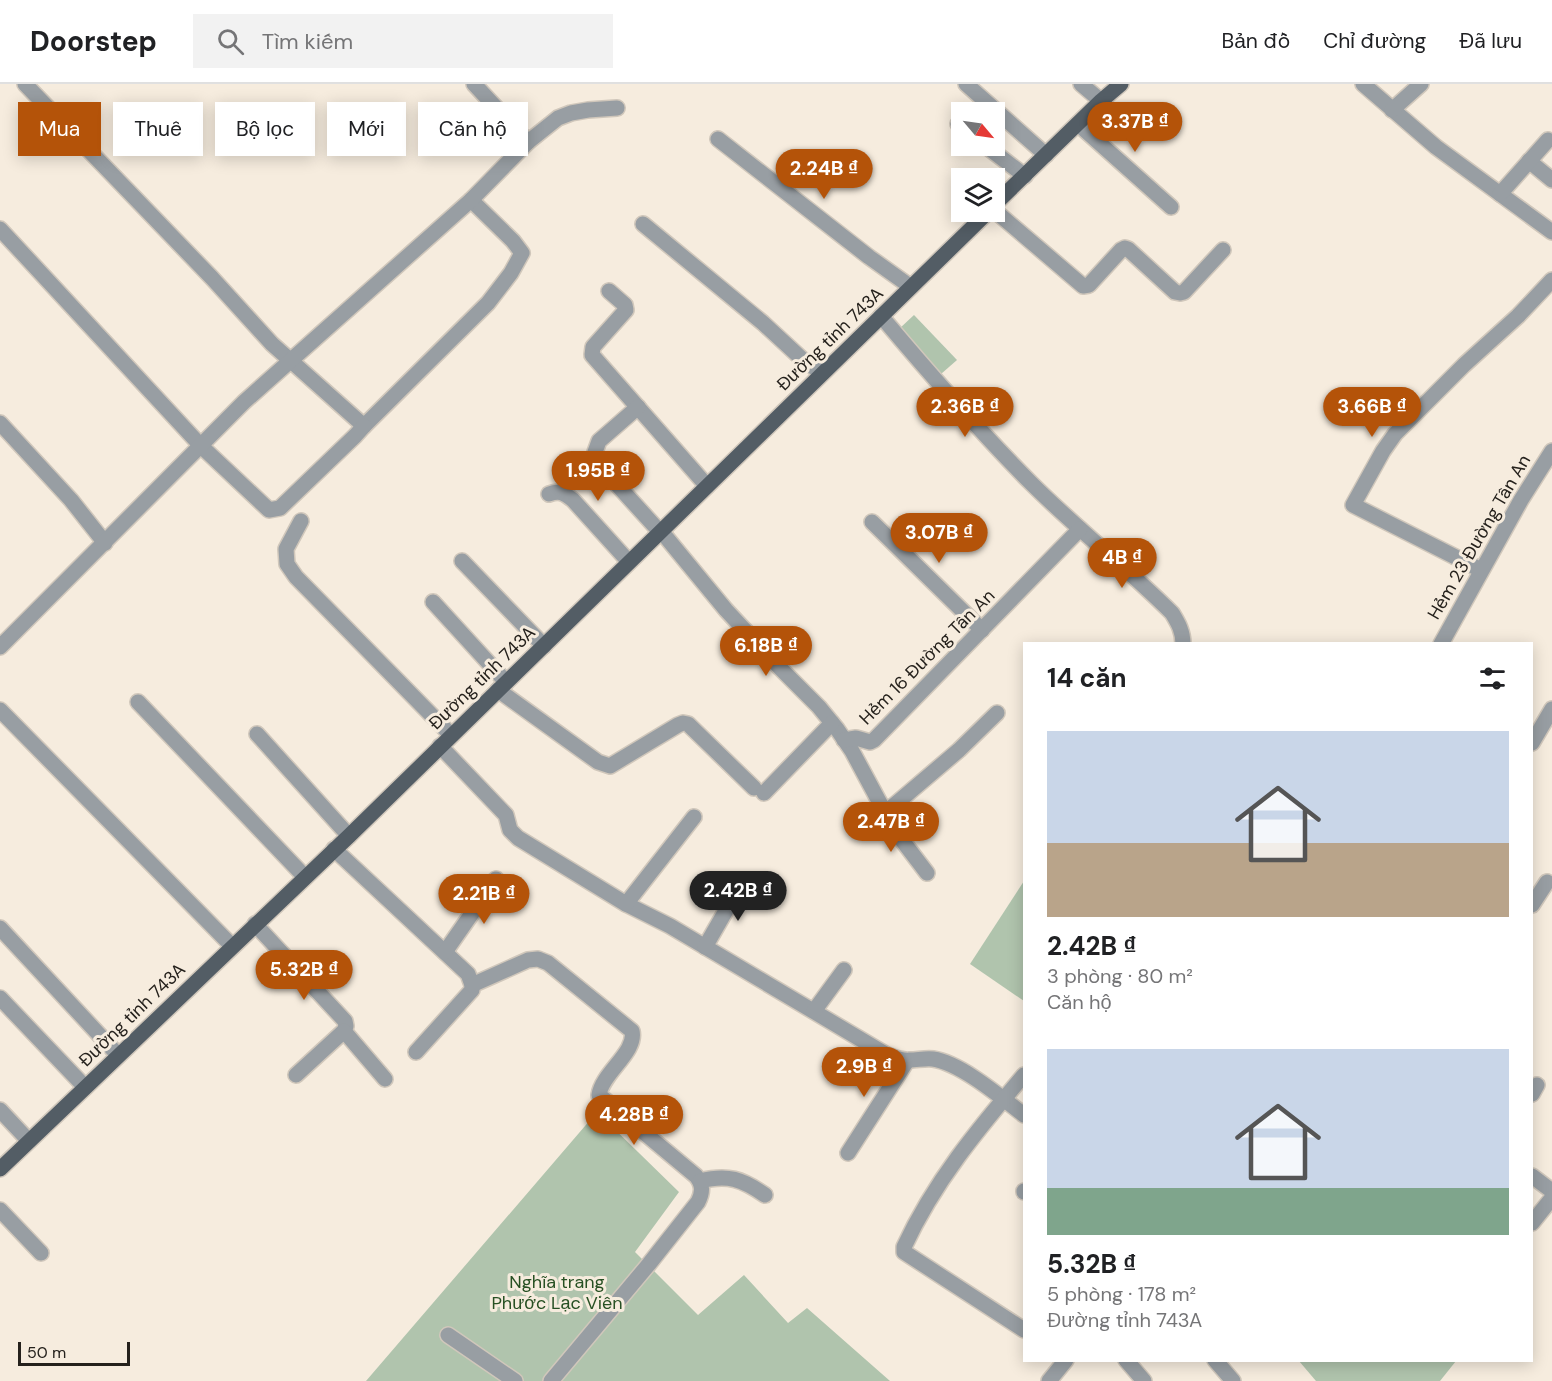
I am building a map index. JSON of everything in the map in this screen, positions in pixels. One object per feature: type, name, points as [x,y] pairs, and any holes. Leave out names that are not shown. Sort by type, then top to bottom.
[{"type":"main road","points":[[1005,195],[1119,85]]},
{"type":"main road","name":"Đường tỉnh 743A","points":[[0,1169],[349,836],[978,222]]},
{"type":"street","points":[[25,84],[212,278],[272,344],[364,426]]},
{"type":"street","points":[[474,84],[491,102]]},
{"type":"street","points":[[966,84],[1046,155]]},
{"type":"street","points":[[1081,84],[1101,101]]},
{"type":"street","points":[[1363,84],[1436,147],[1552,232]]},
{"type":"street","points":[[1392,110],[1421,84]]},
{"type":"street","points":[[528,142],[558,118],[571,113],[617,108]]},
{"type":"street","points":[[1078,124],[1171,207]]},
{"type":"street","points":[[718,138],[869,257],[911,287]]},
{"type":"street","points":[[1500,194],[1548,140]]},
{"type":"street","points":[[0,647],[244,402],[471,200],[514,156]]},
{"type":"street","points":[[999,156],[1025,176]]},
{"type":"street","points":[[1529,161],[1552,180]]},
{"type":"street","points":[[0,229],[201,446],[269,510],[280,508],[355,436],[488,303],[511,273],[522,253],[513,241],[471,200]]},
{"type":"street","points":[[1005,219],[1083,286],[1089,285],[1121,249],[1125,248],[1174,292],[1184,292],[1223,250]]},
{"type":"street","points":[[643,225],[822,374]]},
{"type":"street","points":[[1481,570],[1353,505],[1383,450],[1395,434],[1464,364],[1518,316],[1552,280]]},
{"type":"street","points":[[609,291],[625,305],[626,310],[593,347],[592,355],[707,486]]},
{"type":"street","points":[[881,316],[1003,455],[1172,613],[1180,626],[1184,642]]},
{"type":"street","points":[[638,407],[599,441],[596,452],[597,460],[661,531],[726,610],[832,723],[852,751],[895,831],[927,873]]},
{"type":"street","points":[[0,423],[71,500],[105,543]]},
{"type":"street","name":"Hẻm 23 Đường Tân An","points":[[1442,642],[1521,500],[1552,451]]},
{"type":"street","points":[[549,494],[556,491],[566,494],[629,562]]},
{"type":"street","points":[[301,521],[286,549],[287,564],[296,578],[446,741],[506,815],[510,830],[518,838],[626,904],[705,947],[887,1055],[907,1061],[933,1059],[952,1066],[981,1083],[1023,1114]]},
{"type":"street","points":[[872,522],[982,630]]},
{"type":"street","name":"Hẻm 16 Đường Tân An","points":[[844,740],[856,738],[870,742],[874,740],[1080,529]]},
{"type":"street","points":[[462,561],[544,646]]},
{"type":"street","points":[[433,602],[502,686],[598,762],[606,765],[610,766],[683,723],[688,724],[759,791],[832,723]]},
{"type":"street","points":[[138,702],[305,877]]},
{"type":"street","points":[[1533,741],[1552,709]]},
{"type":"street","points":[[0,710],[232,946]]},
{"type":"street","points":[[885,813],[959,750],[997,713]]},
{"type":"street","points":[[257,734],[349,836]]},
{"type":"street","points":[[626,904],[694,818]]},
{"type":"street","points":[[334,849],[468,974],[472,990],[416,1052]]},
{"type":"street","points":[[445,952],[496,879]]},
{"type":"street","points":[[705,947],[743,881]]},
{"type":"street","points":[[1533,903],[1546,882]]},
{"type":"street","points":[[255,924],[345,1021],[344,1031],[296,1075]]},
{"type":"street","points":[[0,928],[118,1055]]},
{"type":"street","points":[[472,985],[528,960],[538,959],[548,963],[632,1031],[633,1037],[629,1047],[604,1081],[599,1095],[702,1184],[702,1193],[698,1202],[551,1381]]},
{"type":"street","points":[[814,1011],[844,970]]},
{"type":"street","points":[[0,998],[86,1087]]},
{"type":"street","points":[[344,1031],[385,1079]]},
{"type":"street","points":[[848,1153],[907,1061]]},
{"type":"street","points":[[1023,1076],[944,1176],[916,1220],[904,1247],[904,1251],[1023,1329]]},
{"type":"street","points":[[0,1110],[29,1141]]},
{"type":"street","points":[[1533,1177],[1552,1191]]},
{"type":"street","points":[[700,1181],[728,1178],[741,1181],[765,1195]]},
{"type":"street","points":[[1533,1222],[1552,1198]]},
{"type":"street","points":[[0,1210],[41,1252]]},
{"type":"street","points":[[448,1335],[515,1381]]},
{"type":"street","points":[[1049,1381],[1064,1362]]},
{"type":"street","points":[[1128,1362],[1144,1381]]},
{"type":"street","points":[[1217,1362],[1233,1381]]},
{"type":"green space","points":[[914,315],[957,360],[941,374],[899,329]]},
{"type":"green space","points":[[1023,883],[1023,1000],[970,964]]},
{"type":"green space","name":"Nghĩa trang Phước Lạc Viên","points":[[597,1112],[679,1192],[635,1252],[698,1315],[744,1275],[788,1323],[807,1308],[890,1381],[366,1381]]},
{"type":"green space","points":[[1300,1362],[1455,1362],[1440,1381],[1316,1381]]}]
